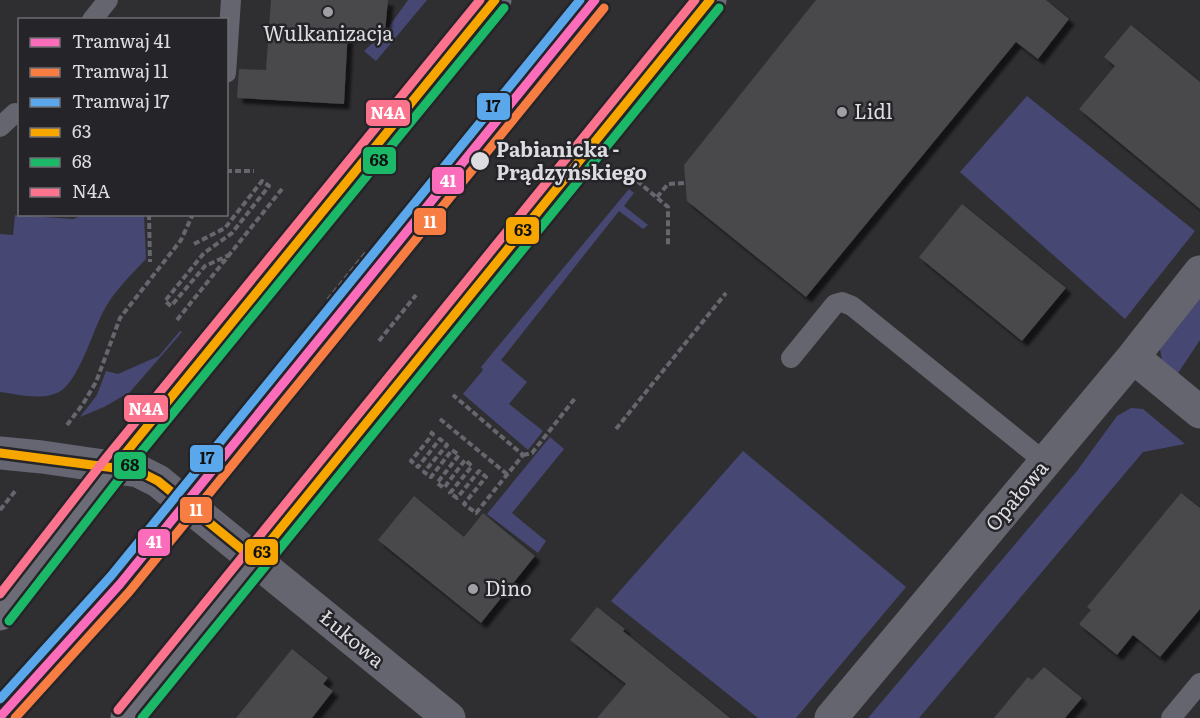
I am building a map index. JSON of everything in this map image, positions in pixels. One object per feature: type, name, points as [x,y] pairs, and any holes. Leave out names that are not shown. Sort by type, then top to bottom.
[{"type":"main road","points":[[0,614],[115,466],[495,0]]},
{"type":"main road","points":[[127,718],[710,0]]},
{"type":"street","name":"Opałowa","points":[[831,718],[1133,357],[1200,272]]},
{"type":"street","points":[[1133,357],[1200,412]]},
{"type":"street","points":[[0,453],[42,456],[138,471],[158,481],[255,560]]},
{"type":"street","name":"Łukowa","points":[[255,560],[449,718]]},
{"type":"lane","points":[[94,18],[108,0]]},
{"type":"lane","points":[[228,43],[231,0]]},
{"type":"lane","points":[[0,127],[15,113]]},
{"type":"lane","points":[[791,358],[835,304],[842,302],[852,306],[1046,462]]},
{"type":"lane","points":[[1171,718],[1200,683]]},
{"type":"path","points":[[228,171],[254,171]]},
{"type":"path","points":[[630,175],[668,207],[668,246]]},
{"type":"path","points":[[194,244],[225,228],[262,181],[269,186],[232,233],[204,253],[165,301],[171,306],[205,266],[229,255]]},
{"type":"path","points":[[657,197],[668,184],[685,183]]},
{"type":"path","points":[[177,320],[282,189]]},
{"type":"path","points":[[149,216],[150,262]]},
{"type":"path","points":[[0,510],[90,394],[120,318],[181,240],[192,216]]},
{"type":"path","points":[[328,300],[366,253]]},
{"type":"path","points":[[616,429],[726,293]]},
{"type":"path","points":[[379,341],[416,296]]},
{"type":"path","points":[[453,394],[523,455]]},
{"type":"path","points":[[430,432],[433,434],[411,461],[418,466],[440,439],[447,445],[424,472],[431,477],[452,450],[459,455],[437,483],[444,488],[465,460],[472,466],[450,493],[457,498],[479,471],[486,477],[464,504],[476,513],[523,455],[532,453],[576,397]]},
{"type":"path","points":[[440,419],[508,475]]},
{"type":"shaded area","points":[[408,0],[427,0],[376,61],[364,51],[385,32]]},
{"type":"shaded area","points":[[1027,96],[1195,231],[1125,319],[960,172]]},
{"type":"shaded area","points":[[629,189],[634,193],[624,206],[648,225],[643,229],[619,211],[501,360],[527,382],[509,404],[543,431],[528,450],[463,394],[483,370],[481,367]]},
{"type":"shaded area","points":[[15,215],[73,219],[81,216],[144,216],[146,259],[107,305],[79,367],[66,386],[53,395],[30,396],[0,392],[0,234],[13,235]]},
{"type":"shaded area","points":[[1200,292],[1200,340],[1176,376],[1162,360],[1160,349]]},
{"type":"shaded area","points":[[180,331],[182,332],[130,392],[80,417],[97,395],[106,371],[118,374],[159,356]]},
{"type":"shaded area","points":[[1131,408],[1143,409],[1185,444],[1143,452],[919,718],[868,718],[1077,471],[1117,416]]},
{"type":"shaded area","points":[[550,437],[564,449],[512,513],[546,541],[538,553],[487,514]]},
{"type":"shaded area","points":[[743,451],[906,587],[796,718],[758,718],[611,601]]},
{"type":"building","points":[[271,0],[388,0],[385,32],[348,29],[344,104],[237,98],[239,69],[266,70]]},
{"type":"building","name":"Lidl","points":[[816,0],[1046,0],[1069,19],[1038,59],[1016,42],[806,297],[687,201],[684,165]]},
{"type":"building","points":[[1131,25],[1200,82],[1200,209],[1079,109],[1115,66],[1104,57]]},
{"type":"building","points":[[962,204],[1066,288],[1022,341],[919,257]]},
{"type":"building","points":[[1181,493],[1200,508],[1200,609],[1160,657],[1133,635],[1117,655],[1079,624],[1091,610],[1087,607]]},
{"type":"building","name":"Dino","points":[[414,496],[464,537],[483,513],[535,556],[481,623],[378,540]]},
{"type":"building","points":[[597,607],[730,718],[597,718],[626,684],[570,640]]},
{"type":"building","points":[[292,649],[328,678],[323,684],[333,691],[312,718],[236,718]]},
{"type":"building","points":[[1044,667],[1082,698],[1065,718],[994,718],[1028,677],[1032,680]]},
{"type":"tram line","name":"17","points":[[0,699],[111,576],[580,0]]},
{"type":"tram line","name":"41","points":[[0,717],[120,584],[595,0]]},
{"type":"tram line","name":"11","points":[[15,718],[129,592],[604,8]]},
{"type":"transit line","name":"N4A","points":[[0,594],[106,458],[480,0]]},
{"type":"transit line","name":"63","points":[[115,466],[495,0]]},
{"type":"transit line","name":"N4A","points":[[118,710],[695,0]]},
{"type":"transit line","name":"63","points":[[0,453],[138,471],[158,481],[255,560],[710,0]]},
{"type":"transit line","name":"68","points":[[9,621],[124,473],[504,8]]},
{"type":"transit line","name":"68","points":[[142,718],[719,8]]},
{"type":"place","name":"Wulkanizacja","points":[[328,12]]},
{"type":"place","name":"Lidl","points":[[842,112]]},
{"type":"place","name":"Pabianicka - Prądzyńskiego","points":[[480,161]]},
{"type":"place","name":"Dino","points":[[473,589]]}]
